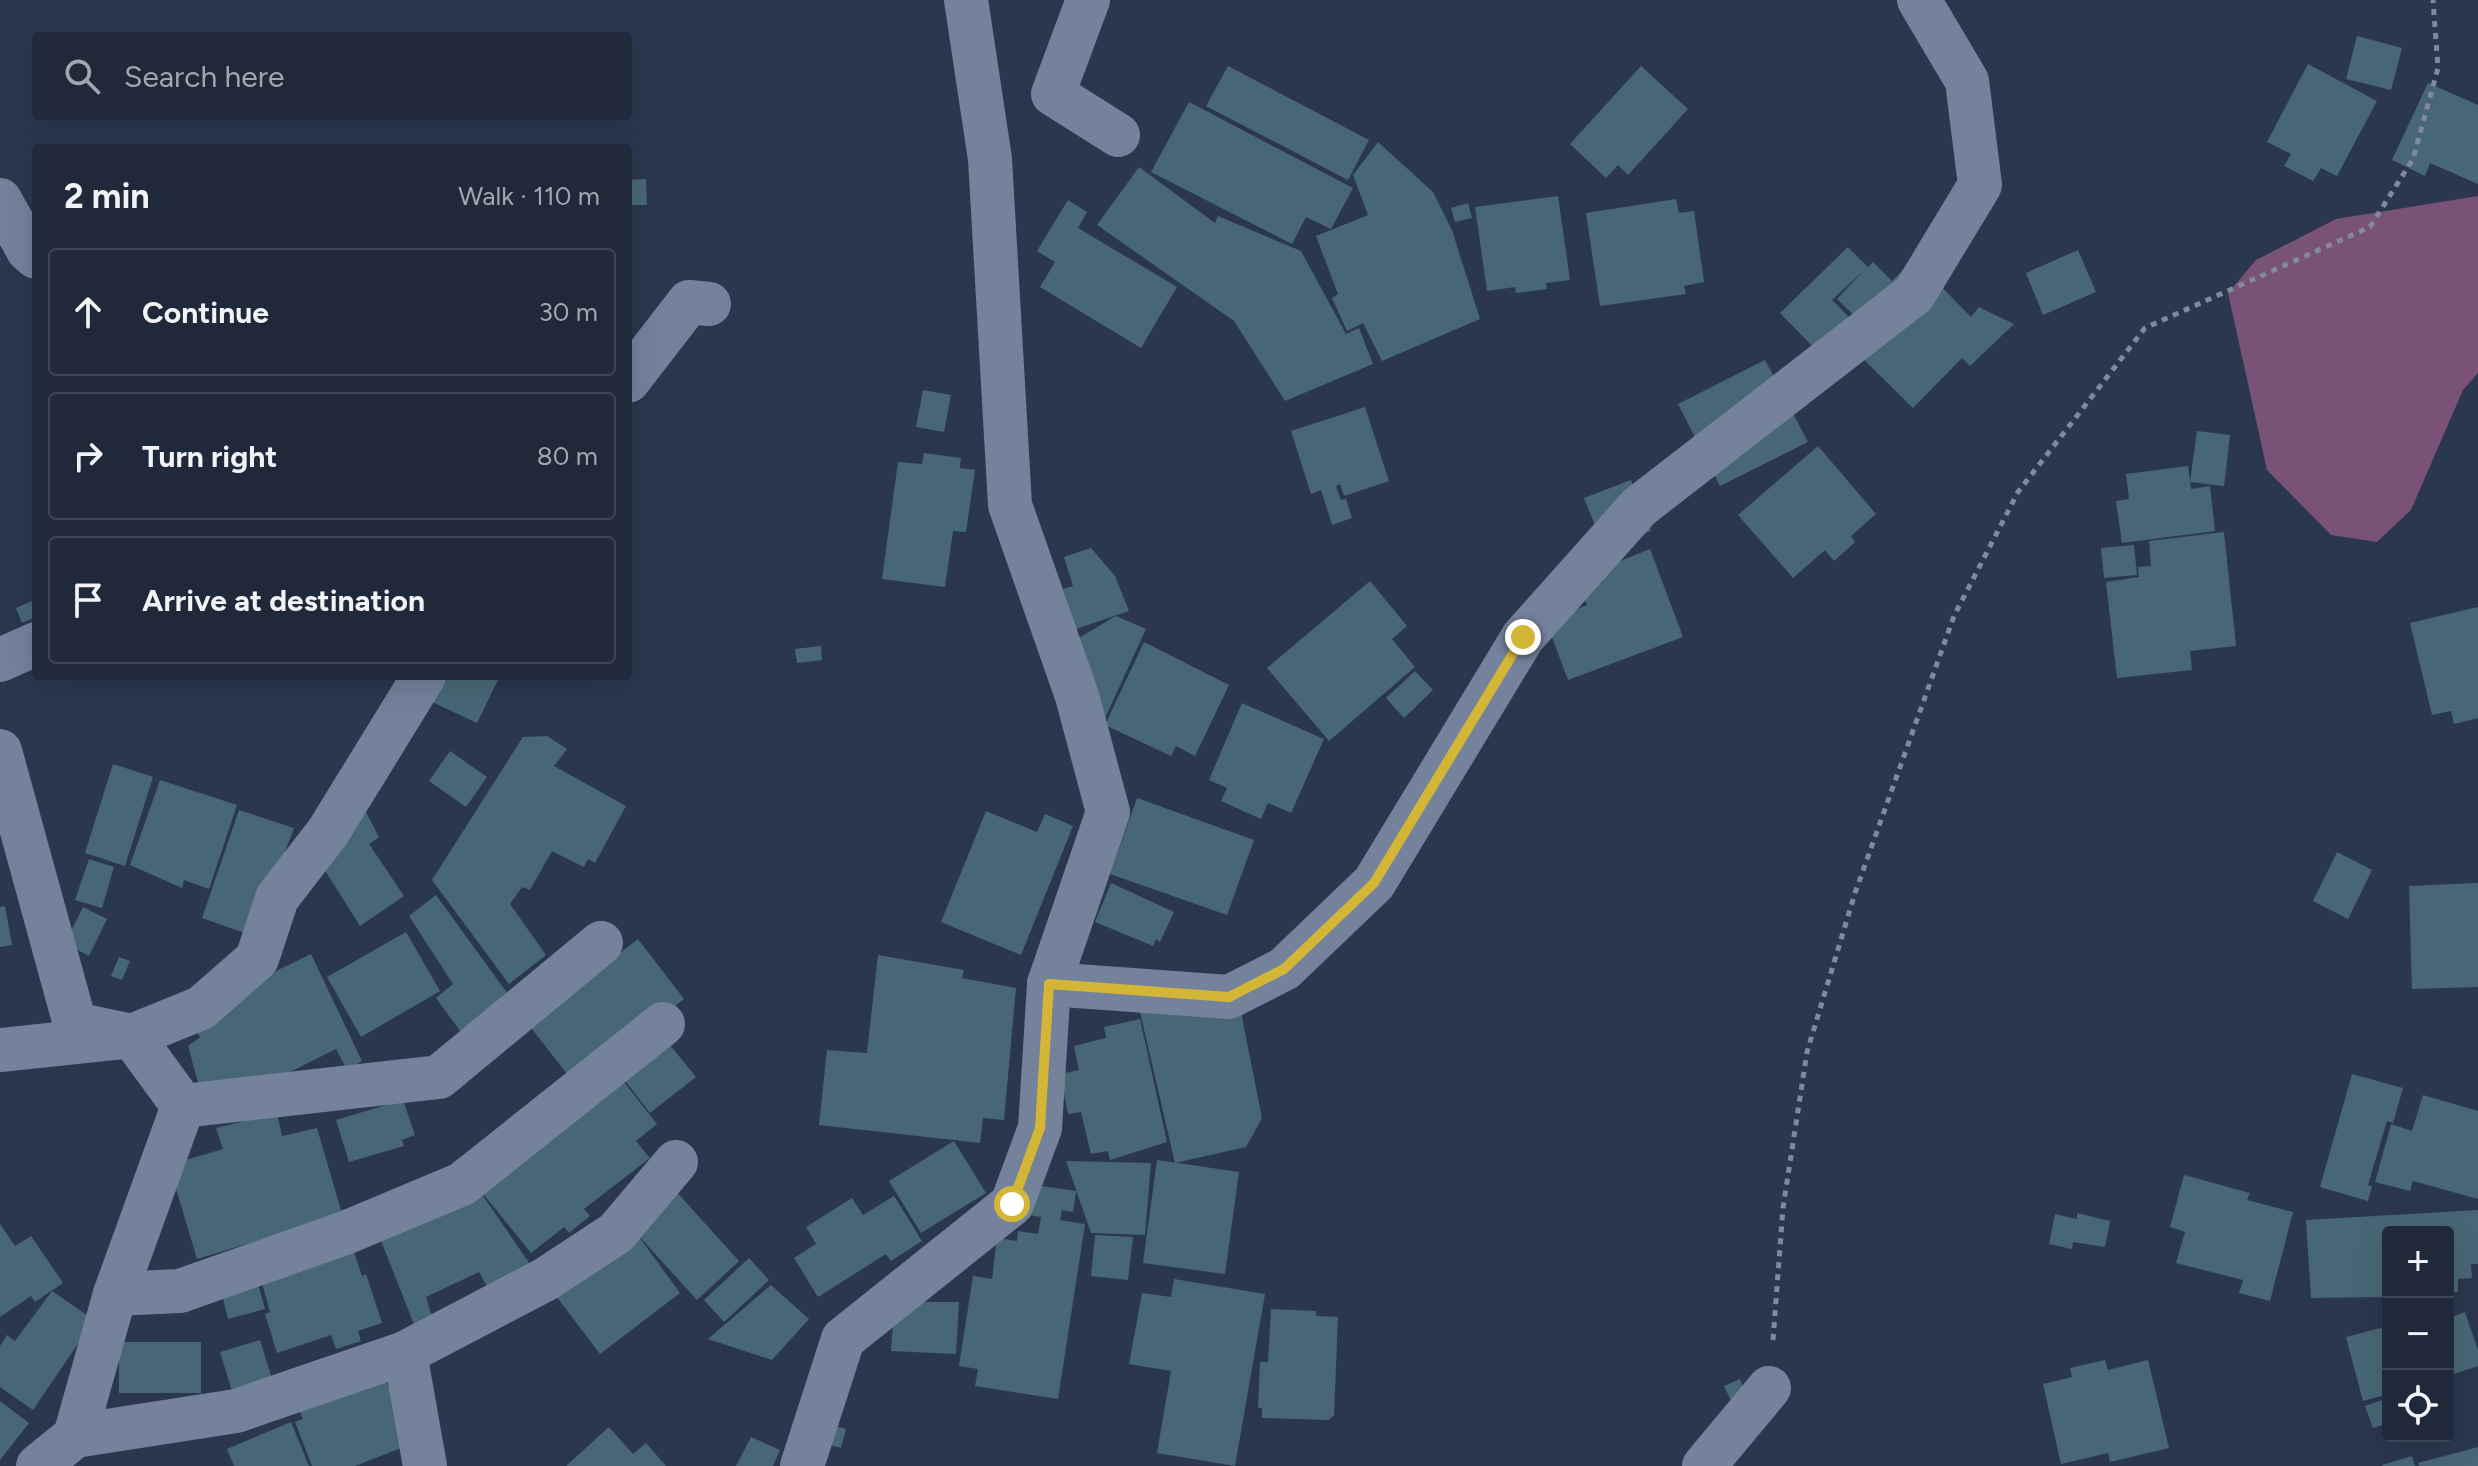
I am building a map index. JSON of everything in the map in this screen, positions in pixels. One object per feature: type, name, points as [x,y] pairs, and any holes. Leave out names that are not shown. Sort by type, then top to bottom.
[{"type":"street","points":[[802,1466],[843,1339],[1012,1204],[1040,1128],[1049,984],[1108,812],[1077,696],[1010,505],[990,159],[966,0]]},
{"type":"street","points":[[1088,0],[1053,94],[1118,135]]},
{"type":"street","points":[[1049,984],[1229,997],[1284,969],[1374,883],[1523,637],[1639,507],[1914,294],[1980,185],[1967,81],[1919,0]]},
{"type":"street","points":[[0,200],[32,254]]},
{"type":"street","points":[[632,376],[689,302],[709,304]]},
{"type":"street","points":[[0,660],[32,646]]},
{"type":"street","points":[[0,1050],[132,1036],[201,1008],[257,959],[277,898],[328,832],[422,680]]},
{"type":"street","points":[[0,751],[75,1024],[132,1036],[183,1106]]},
{"type":"street","points":[[183,1106],[439,1077],[601,943]]},
{"type":"street","points":[[115,1294],[180,1291],[345,1233],[462,1184],[663,1024]]},
{"type":"street","points":[[75,1436],[115,1294],[183,1106]]},
{"type":"street","points":[[38,1466],[75,1436],[236,1411],[405,1353],[546,1279],[616,1233],[676,1162]]},
{"type":"street","points":[[405,1353],[425,1466]]},
{"type":"street","points":[[1704,1466],[1769,1388]]},
{"type":"path","points":[[1769,1388],[1783,1208],[1807,1052],[1855,893],[1954,616],[2018,492],[2145,328],[2370,227],[2413,159],[2438,68],[2433,0]]},
{"type":"shaded area","points":[[2478,196],[2478,373],[2463,390],[2411,510],[2377,542],[2331,535],[2267,470],[2228,293],[2256,260],[2336,219]]},
{"type":"building","points":[[2357,36],[2402,48],[2391,90],[2346,79]]},
{"type":"building","points":[[2308,64],[2377,101],[2337,176],[2321,168],[2313,181],[2284,166],[2291,154],[2267,142]]},
{"type":"building","points":[[1228,66],[1369,140],[1348,180],[1206,106]]},
{"type":"building","points":[[1641,66],[1688,109],[1628,175],[1618,165],[1606,178],[1570,144]]},
{"type":"building","points":[[2428,83],[2478,105],[2478,184],[2430,163],[2425,176],[2392,160]]},
{"type":"building","points":[[1189,102],[1353,188],[1331,229],[1306,217],[1292,244],[1151,172]]},
{"type":"building","points":[[1378,142],[1433,192],[1452,230],[1480,319],[1382,361],[1363,323],[1347,331],[1332,298],[1338,294],[1316,236],[1368,215],[1353,175]]},
{"type":"building","points":[[1139,167],[1215,223],[1218,216],[1301,251],[1346,334],[1359,328],[1373,364],[1285,401],[1234,321],[1097,225]]},
{"type":"building","points":[[646,179],[647,205],[632,205],[632,180]]},
{"type":"building","points":[[1558,196],[1570,280],[1546,283],[1547,289],[1516,293],[1515,287],[1487,291],[1475,207]]},
{"type":"building","points":[[1676,199],[1679,213],[1694,211],[1704,282],[1684,286],[1686,294],[1600,306],[1586,213]]},
{"type":"building","points":[[1068,200],[1087,212],[1078,228],[1177,287],[1141,348],[1040,287],[1055,262],[1037,251]]},
{"type":"building","points":[[1468,203],[1472,218],[1455,222],[1451,208]]},
{"type":"building","points":[[1848,247],[1868,267],[1873,262],[1892,281],[1914,259],[1971,317],[1979,307],[2014,324],[1970,366],[1962,358],[1913,408],[1846,342],[1863,324],[1837,299],[1865,269],[1832,300],[1850,318],[1816,350],[1780,313]]},
{"type":"building","points":[[2078,250],[2096,292],[2043,315],[2026,273]]},
{"type":"building","points":[[1765,360],[1808,442],[1720,486],[1678,404]]},
{"type":"building","points":[[923,390],[951,395],[944,432],[916,427]]},
{"type":"building","points":[[1365,407],[1389,481],[1344,496],[1340,484],[1336,486],[1341,500],[1346,499],[1352,518],[1332,525],[1321,490],[1311,494],[1291,431]]},
{"type":"building","points":[[2197,431],[2230,435],[2224,486],[2190,482]]},
{"type":"building","points":[[1818,446],[1876,514],[1851,536],[1855,542],[1834,561],[1825,550],[1793,578],[1738,515]]},
{"type":"building","points":[[924,453],[961,458],[960,468],[975,470],[966,532],[953,531],[945,587],[882,579],[898,462],[922,464]]},
{"type":"building","points":[[2188,466],[2191,489],[2210,486],[2215,531],[2122,543],[2116,501],[2129,499],[2126,474]]},
{"type":"building","points":[[1631,480],[1651,531],[1604,548],[1584,498]]},
{"type":"building","points":[[2224,532],[2236,646],[2190,651],[2192,670],[2117,678],[2106,582],[2139,577],[2138,567],[2151,566],[2149,541]]},
{"type":"building","points":[[2134,545],[2137,575],[2104,578],[2101,548]]},
{"type":"building","points":[[1091,548],[1115,576],[1129,611],[1076,629],[1063,589],[1073,586],[1064,557]]},
{"type":"building","points":[[1650,549],[1683,637],[1568,680],[1546,621],[1587,605],[1581,591],[1603,582],[1598,570]]},
{"type":"building","points":[[1370,581],[1407,626],[1392,639],[1415,667],[1329,741],[1267,668]]},
{"type":"building","points":[[32,601],[32,619],[22,623],[16,608]]},
{"type":"building","points":[[2478,607],[2478,718],[2454,724],[2451,711],[2432,715],[2410,623]]},
{"type":"building","points":[[1116,616],[1146,629],[1105,718],[1077,639]]},
{"type":"building","points":[[1144,642],[1229,685],[1195,756],[1176,746],[1171,756],[1105,725]]},
{"type":"building","points":[[821,646],[822,660],[797,663],[795,649]]},
{"type":"building","points":[[1415,671],[1433,690],[1404,718],[1386,698]]},
{"type":"building","points":[[440,680],[498,680],[477,723],[430,701]]},
{"type":"building","points":[[1242,703],[1324,739],[1291,813],[1268,803],[1261,819],[1221,801],[1227,788],[1209,780]]},
{"type":"building","points":[[547,736],[567,749],[554,766],[626,806],[595,863],[588,859],[584,867],[552,851],[530,890],[522,887],[510,904],[546,955],[509,984],[432,880],[523,737]]},
{"type":"building","points":[[450,751],[487,777],[466,807],[429,781]]},
{"type":"building","points":[[113,764],[153,777],[125,866],[85,853]]},
{"type":"building","points":[[160,780],[237,805],[209,889],[184,880],[182,888],[130,865]]},
{"type":"building","points":[[1137,798],[1254,840],[1227,915],[1110,874]]},
{"type":"building","points":[[239,810],[294,828],[253,936],[202,918]]},
{"type":"building","points":[[986,811],[1037,832],[1045,814],[1073,826],[1021,955],[941,922]]},
{"type":"building","points":[[366,812],[379,837],[369,844],[404,896],[360,926],[321,864]]},
{"type":"building","points":[[2337,852],[2372,870],[2348,919],[2313,901]]},
{"type":"building","points":[[89,859],[114,867],[102,908],[75,900]]},
{"type":"building","points":[[1111,883],[1174,912],[1160,942],[1156,939],[1153,946],[1095,922]]},
{"type":"building","points":[[2478,883],[2478,987],[2412,989],[2409,886]]},
{"type":"building","points":[[436,895],[515,1004],[466,1039],[436,998],[453,984],[409,916]]},
{"type":"building","points":[[5,906],[12,945],[0,947],[0,907]]},
{"type":"building","points":[[83,907],[107,919],[89,956],[65,943]]},
{"type":"building","points":[[406,932],[440,991],[361,1037],[327,977]]},
{"type":"building","points":[[638,939],[684,999],[575,1084],[528,1024]]},
{"type":"building","points":[[311,954],[362,1061],[347,1070],[336,1049],[272,1081],[202,1097],[188,1046],[200,1037],[195,1030],[278,970]]},
{"type":"building","points":[[878,955],[964,970],[962,978],[1016,988],[1004,1120],[983,1118],[980,1143],[819,1125],[827,1050],[867,1053]]},
{"type":"building","points":[[119,957],[130,961],[122,980],[111,976]]},
{"type":"building","points":[[1234,977],[1262,1118],[1246,1147],[1175,1163],[1137,999]]},
{"type":"building","points":[[1140,1019],[1167,1142],[1110,1160],[1108,1151],[1091,1154],[1081,1112],[1068,1114],[1060,1074],[1079,1070],[1074,1046],[1106,1038],[1104,1027]]},
{"type":"building","points":[[665,1039],[696,1077],[650,1113],[620,1074]]},
{"type":"building","points":[[2352,1074],[2403,1088],[2393,1123],[2387,1121],[2368,1185],[2372,1187],[2368,1201],[2320,1187]]},
{"type":"building","points":[[620,1077],[657,1124],[636,1141],[650,1158],[584,1209],[590,1216],[569,1233],[564,1227],[531,1253],[480,1190]]},
{"type":"building","points":[[2423,1095],[2478,1111],[2478,1199],[2413,1181],[2410,1191],[2375,1182],[2391,1124],[2412,1131]]},
{"type":"building","points":[[403,1100],[415,1135],[402,1140],[404,1146],[349,1162],[336,1120]]},
{"type":"building","points":[[277,1113],[282,1136],[317,1128],[345,1224],[273,1236],[197,1259],[169,1165],[223,1149],[216,1128]]},
{"type":"building","points":[[954,1141],[986,1193],[921,1233],[889,1181]]},
{"type":"building","points":[[1157,1160],[1239,1172],[1225,1274],[1143,1263]]},
{"type":"building","points":[[1066,1161],[1151,1163],[1145,1235],[1091,1233]]},
{"type":"building","points":[[2184,1175],[2250,1193],[2247,1200],[2293,1212],[2270,1301],[2239,1293],[2243,1280],[2176,1263],[2185,1232],[2170,1227]]},
{"type":"building","points":[[1041,1186],[1076,1191],[1073,1212],[1062,1210],[1060,1220],[1085,1224],[1058,1399],[975,1386],[978,1369],[959,1366],[973,1276],[992,1279],[997,1238],[1017,1241],[1018,1231],[1038,1234],[1041,1217],[1024,1214]]},
{"type":"building","points":[[674,1189],[739,1261],[697,1300],[637,1234],[680,1293],[600,1354],[553,1292]]},
{"type":"building","points":[[479,1190],[532,1267],[489,1290],[479,1272],[426,1297],[433,1320],[415,1327],[378,1233]]},
{"type":"building","points":[[894,1196],[922,1241],[891,1261],[886,1254],[818,1297],[794,1258],[816,1244],[806,1227],[852,1198],[863,1215]]},
{"type":"building","points":[[2478,1210],[2478,1264],[2471,1264],[2472,1278],[2458,1279],[2458,1292],[2454,1292],[2454,1226],[2382,1226],[2382,1297],[2311,1298],[2306,1220]]},
{"type":"building","points":[[2077,1213],[2110,1221],[2105,1247],[2073,1242],[2072,1249],[2049,1244],[2055,1214],[2077,1219]]},
{"type":"building","points":[[0,1224],[15,1246],[31,1236],[63,1283],[35,1302],[31,1296],[0,1317]]},
{"type":"building","points":[[1095,1235],[1133,1237],[1128,1280],[1091,1276]]},
{"type":"building","points":[[354,1252],[362,1276],[366,1274],[382,1323],[358,1331],[361,1341],[336,1349],[331,1335],[277,1353],[265,1314],[270,1312],[262,1283]]},
{"type":"building","points":[[749,1258],[769,1280],[724,1322],[704,1300]]},
{"type":"building","points":[[1174,1279],[1265,1294],[1235,1466],[1157,1453],[1171,1371],[1129,1364],[1142,1293],[1171,1297]]},
{"type":"building","points":[[257,1280],[265,1309],[228,1319],[221,1290]]},
{"type":"building","points":[[771,1285],[809,1319],[772,1360],[708,1339]]},
{"type":"building","points":[[52,1291],[94,1320],[33,1410],[0,1387],[0,1346],[7,1335],[15,1341]]},
{"type":"building","points":[[912,1302],[959,1302],[956,1354],[891,1351],[894,1311]]},
{"type":"building","points":[[1271,1309],[1316,1311],[1316,1316],[1338,1317],[1334,1415],[1329,1420],[1262,1418],[1262,1408],[1258,1408],[1260,1362],[1268,1362]]},
{"type":"building","points":[[2465,1312],[2478,1350],[2478,1366],[2454,1374],[2454,1370],[2454,1316]]},
{"type":"building","points":[[2382,1328],[2382,1396],[2363,1401],[2346,1337]]},
{"type":"building","points":[[260,1340],[272,1379],[232,1391],[220,1352]]},
{"type":"building","points":[[119,1342],[201,1342],[201,1393],[119,1393]]},
{"type":"building","points":[[2105,1360],[2108,1370],[2148,1360],[2169,1448],[2110,1462],[2108,1453],[2061,1464],[2043,1384],[2072,1377],[2070,1368]]},
{"type":"building","points":[[384,1375],[411,1444],[355,1466],[312,1466],[295,1422],[303,1419],[298,1408]]},
{"type":"building","points":[[1740,1379],[1746,1395],[1731,1401],[1724,1386]]},
{"type":"building","points":[[2382,1400],[2382,1425],[2373,1428],[2365,1406]]},
{"type":"building","points":[[0,1401],[29,1423],[0,1460]]},
{"type":"building","points":[[291,1422],[309,1466],[234,1466],[227,1449]]},
{"type":"building","points":[[832,1425],[846,1429],[841,1448],[827,1444]]},
{"type":"building","points":[[609,1427],[633,1454],[646,1443],[666,1466],[566,1466]]},
{"type":"building","points":[[751,1437],[780,1450],[773,1466],[736,1466]]},
{"type":"building","points":[[2478,1447],[2478,1466],[2419,1466],[2418,1463]]},
{"type":"building","points":[[2412,1456],[2415,1466],[2382,1466],[2382,1465]]},
{"type":"route","points":[[1012,1204],[1040,1128],[1049,984],[1229,997],[1284,969],[1374,883],[1523,637]]}]
